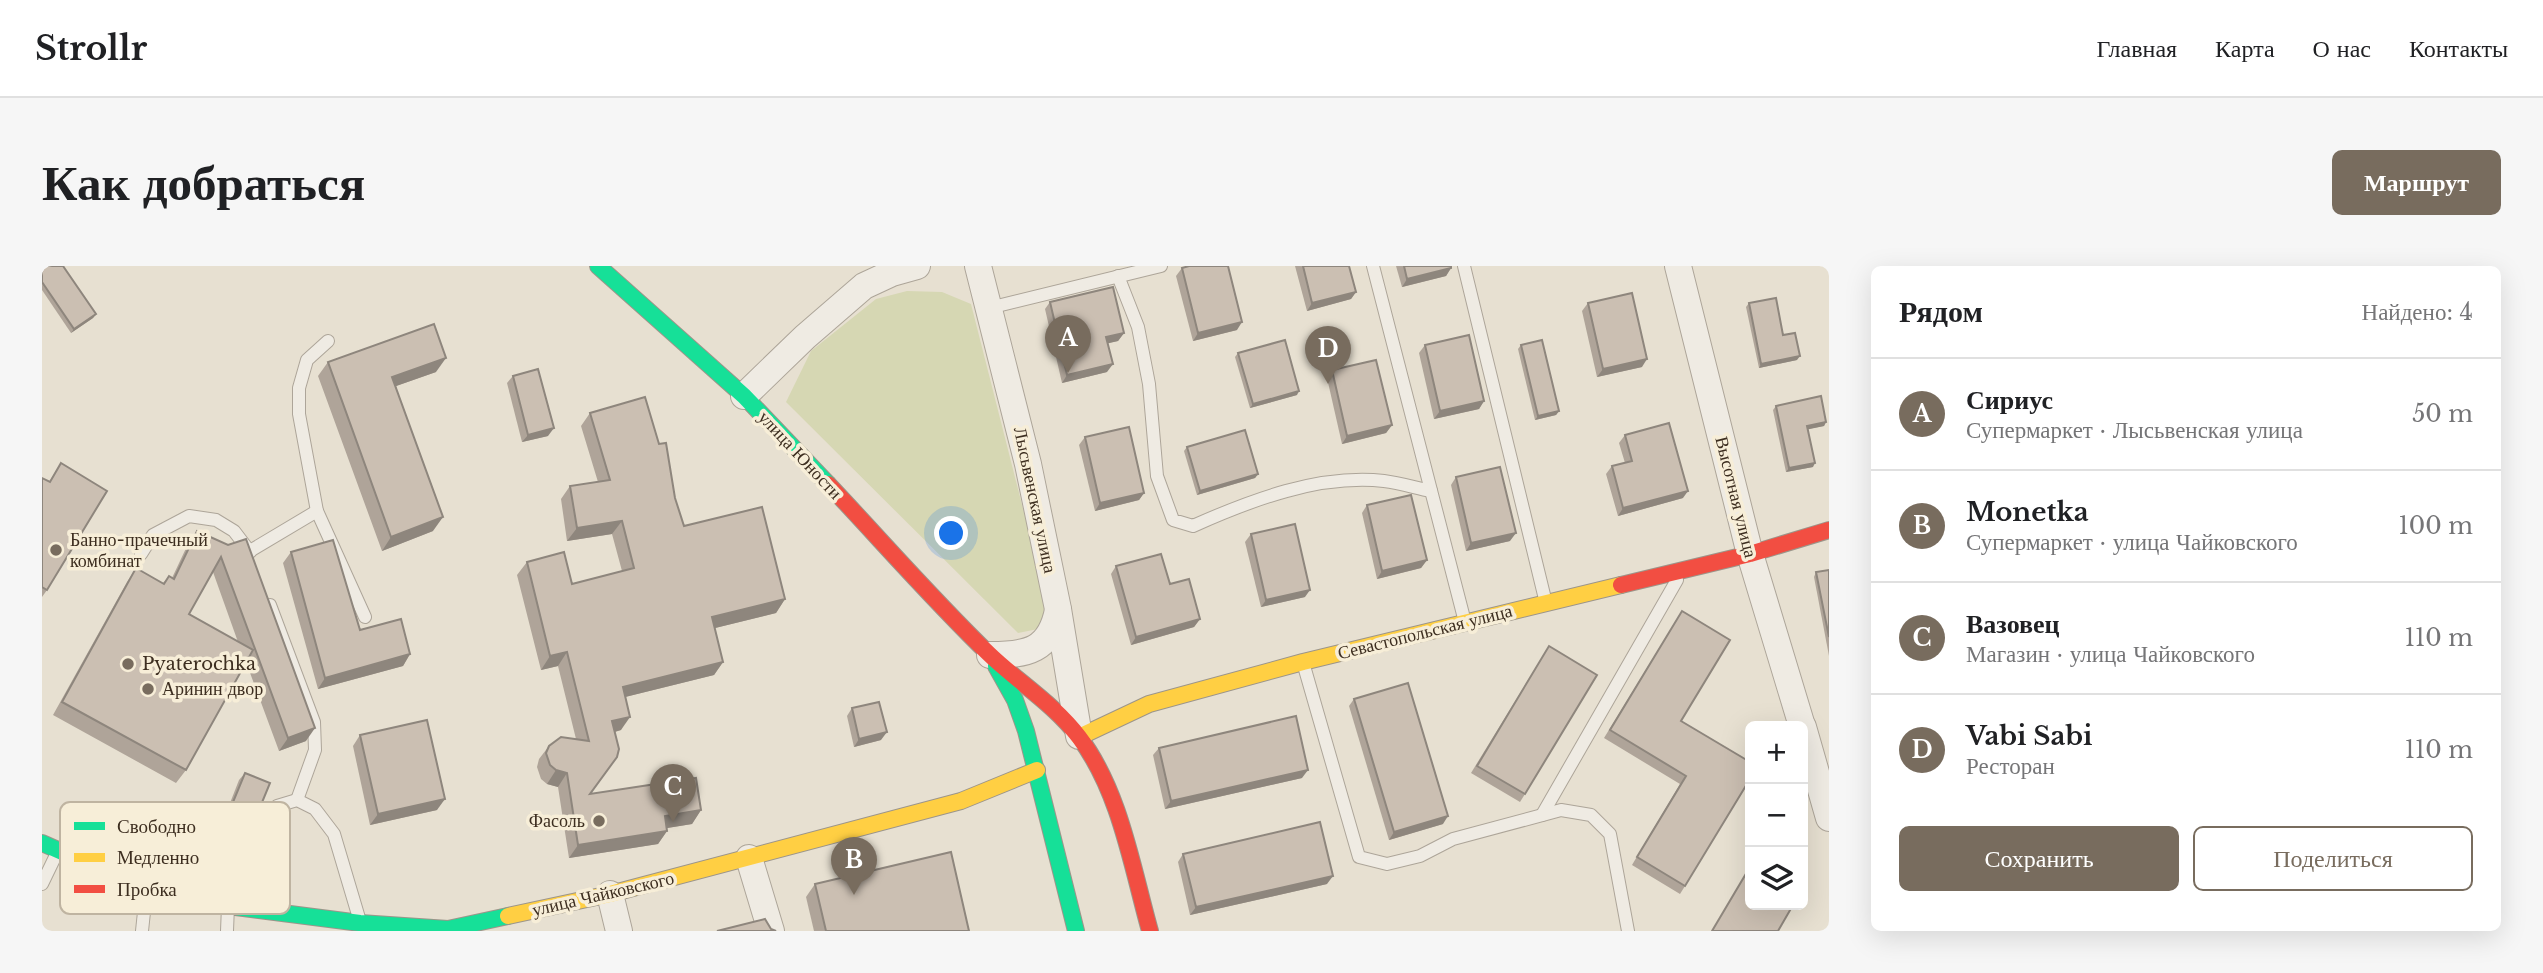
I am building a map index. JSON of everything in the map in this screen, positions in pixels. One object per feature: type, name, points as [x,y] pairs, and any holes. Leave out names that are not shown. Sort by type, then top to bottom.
[{"type":"street","name":"улица Юности","points":[[598,266],[744,396],[990,656]]},
{"type":"street","points":[[744,396],[805,337],[864,286],[892,273],[917,266]]},
{"type":"street","name":"Лысьвенская улица","points":[[978,266],[1028,464],[1058,609],[1074,741]]},
{"type":"street","name":"Высотная улица","points":[[1678,266],[1750,554],[1801,721]]},
{"type":"street","name":"Севастопольская улица","points":[[1074,741],[1149,704],[1303,662],[1750,554],[1829,530]]},
{"type":"street","points":[[1058,609],[1054,630],[1043,643],[1010,656],[990,656],[1015,700],[1042,766],[1076,931]]},
{"type":"street","name":"Лысьвенская улица","points":[[990,656],[1038,694],[1101,774],[1119,820],[1150,931]]},
{"type":"street","name":"Высотная улица","points":[[1808,740],[1824,782],[1829,818]]},
{"type":"street","name":"улица Чайковского","points":[[290,914],[360,923],[448,929],[610,894],[961,800],[1042,766]]},
{"type":"street","name":"улица Чайковского","points":[[42,843],[60,853]]},
{"type":"street","points":[[749,858],[771,931]]},
{"type":"street","points":[[610,894],[619,931]]},
{"type":"lane","points":[[989,308],[1161,266]]},
{"type":"lane","points":[[1373,266],[1465,622]]},
{"type":"lane","points":[[1464,266],[1546,602]]},
{"type":"lane","points":[[1118,276],[1138,327],[1149,384],[1157,476],[1173,520],[1193,526],[1238,506],[1295,490],[1346,480],[1384,481],[1431,491]]},
{"type":"lane","points":[[328,341],[307,360],[299,388],[299,414],[317,511],[365,617]]},
{"type":"lane","points":[[250,551],[317,511]]},
{"type":"lane","points":[[141,554],[153,535],[189,516],[216,520],[234,531],[250,551],[255,565]]},
{"type":"lane","points":[[1542,815],[1682,570]]},
{"type":"lane","points":[[264,591],[314,722],[315,750],[297,800]]},
{"type":"lane","points":[[1303,662],[1359,857],[1387,864],[1420,856],[1453,839],[1561,810],[1591,815],[1610,834],[1628,931]]},
{"type":"lane","points":[[290,802],[297,800],[315,809],[334,834],[360,923]]},
{"type":"lane","points":[[42,884],[57,852]]},
{"type":"green space","points":[[907,291],[942,292],[971,304],[1048,607],[1043,628],[1018,633],[786,402],[811,351],[876,299]]},
{"type":"building","points":[[42,266],[63,266],[96,314],[74,329],[42,282]]},
{"type":"building","points":[[1228,266],[1242,322],[1198,333],[1182,268]]},
{"type":"building","points":[[1303,266],[1349,266],[1356,292],[1312,303]]},
{"type":"building","points":[[1404,266],[1451,266],[1451,268],[1407,279]]},
{"type":"building","points":[[1113,287],[1124,333],[1106,337],[1113,364],[1067,375],[1050,302]]},
{"type":"building","points":[[1632,293],[1647,359],[1603,369],[1588,303]]},
{"type":"building","points":[[1776,298],[1783,335],[1795,333],[1800,356],[1761,364],[1749,303]]},
{"type":"building","points":[[434,324],[446,358],[392,377],[443,517],[391,537],[328,362]]},
{"type":"building","points":[[1469,335],[1484,401],[1440,411],[1425,345]]},
{"type":"building","points":[[1285,340],[1299,391],[1253,404],[1238,353]]},
{"type":"building","points":[[1542,340],[1559,411],[1538,416],[1521,345]]},
{"type":"building","points":[[1376,360],[1392,425],[1347,436],[1332,370]]},
{"type":"building","points":[[538,369],[554,428],[528,435],[513,376]]},
{"type":"building","points":[[1821,396],[1826,422],[1807,426],[1815,463],[1789,468],[1776,406]]},
{"type":"building","points":[[645,397],[659,444],[666,443],[675,498],[684,526],[762,507],[785,599],[712,617],[723,662],[623,687],[630,717],[612,721],[619,749],[617,757],[590,794],[696,778],[701,810],[665,816],[667,831],[578,845],[567,773],[550,765],[546,753],[549,746],[561,737],[589,741],[567,652],[550,656],[527,562],[564,552],[572,584],[634,568],[622,521],[577,528],[570,486],[610,480],[590,413]]},
{"type":"building","points":[[1669,423],[1688,491],[1623,508],[1612,466],[1632,461],[1625,435]]},
{"type":"building","points":[[1129,427],[1144,493],[1100,503],[1085,437]]},
{"type":"building","points":[[1245,430],[1258,474],[1200,491],[1187,447]]},
{"type":"building","name":"Банно-прачечный комбинат","points":[[61,463],[107,491],[47,590],[42,587],[42,478],[50,482]]},
{"type":"building","points":[[1500,467],[1516,533],[1471,543],[1456,477]]},
{"type":"building","points":[[1411,495],[1427,560],[1382,571],[1367,505]]},
{"type":"building","points":[[1295,524],[1310,590],[1266,600],[1251,534]]},
{"type":"building","name":"Аринин двор","points":[[197,531],[228,545],[246,539],[315,728],[288,738],[221,557],[189,614],[253,650],[186,770],[62,702],[136,568],[164,584],[169,576],[174,579]]},
{"type":"building","points":[[333,540],[360,630],[401,619],[410,654],[325,678],[291,552]]},
{"type":"building","points":[[1161,554],[1170,584],[1189,579],[1200,619],[1136,637],[1116,566]]},
{"type":"building","points":[[1829,570],[1829,637],[1816,572]]},
{"type":"building","points":[[1682,611],[1730,640],[1681,721],[1745,759],[1745,787],[1685,886],[1637,857],[1686,776],[1610,730]]},
{"type":"building","points":[[1549,646],[1597,675],[1525,794],[1477,766]]},
{"type":"building","points":[[1408,683],[1448,816],[1394,832],[1354,699]]},
{"type":"building","points":[[879,702],[887,732],[859,739],[852,708]]},
{"type":"building","points":[[1296,716],[1308,770],[1171,801],[1159,748]]},
{"type":"building","points":[[427,720],[445,799],[378,814],[360,735]]},
{"type":"building","points":[[245,773],[270,783],[262,802],[233,802]]},
{"type":"building","points":[[1320,822],[1333,876],[1196,907],[1183,854]]},
{"type":"building","points":[[951,852],[969,931],[826,931],[815,884]]},
{"type":"building","points":[[1745,875],[1745,910],[1790,910],[1778,931],[1712,931]]},
{"type":"building","points":[[765,919],[771,929],[776,931],[717,931]]},
{"type":"traffic: fast","points":[[598,266],[744,396],[828,484]]},
{"type":"traffic: fast","points":[[996,666],[1015,700],[1026,731],[1076,931]]},
{"type":"traffic: fast","points":[[42,843],[60,851]]},
{"type":"traffic: fast","points":[[290,914],[360,923],[448,929],[508,916]]},
{"type":"traffic: slow","points":[[1079,737],[1149,704],[1303,662],[1621,585]]},
{"type":"traffic: slow","points":[[508,916],[610,894],[961,801],[1037,770]]},
{"type":"traffic: jam","points":[[828,484],[968,633],[1058,714],[1079,737],[1093,758],[1115,805],[1150,931]]},
{"type":"traffic: jam","points":[[1621,585],[1750,554],[1829,530]]},
{"type":"place","name":"Сириус","points":[[1068,373]]},
{"type":"place","name":"Vabi Sabi","points":[[1328,384]]},
{"type":"place","name":"Банно-прачечный комбинат","points":[[56,550]]},
{"type":"place","name":"Pyaterochka","points":[[128,664]]},
{"type":"place","name":"Аринин двор","points":[[148,689]]},
{"type":"place","name":"Фасоль","points":[[599,821]]},
{"type":"place","name":"Вазовец","points":[[673,822]]},
{"type":"place","name":"Monetka","points":[[854,895]]}]
